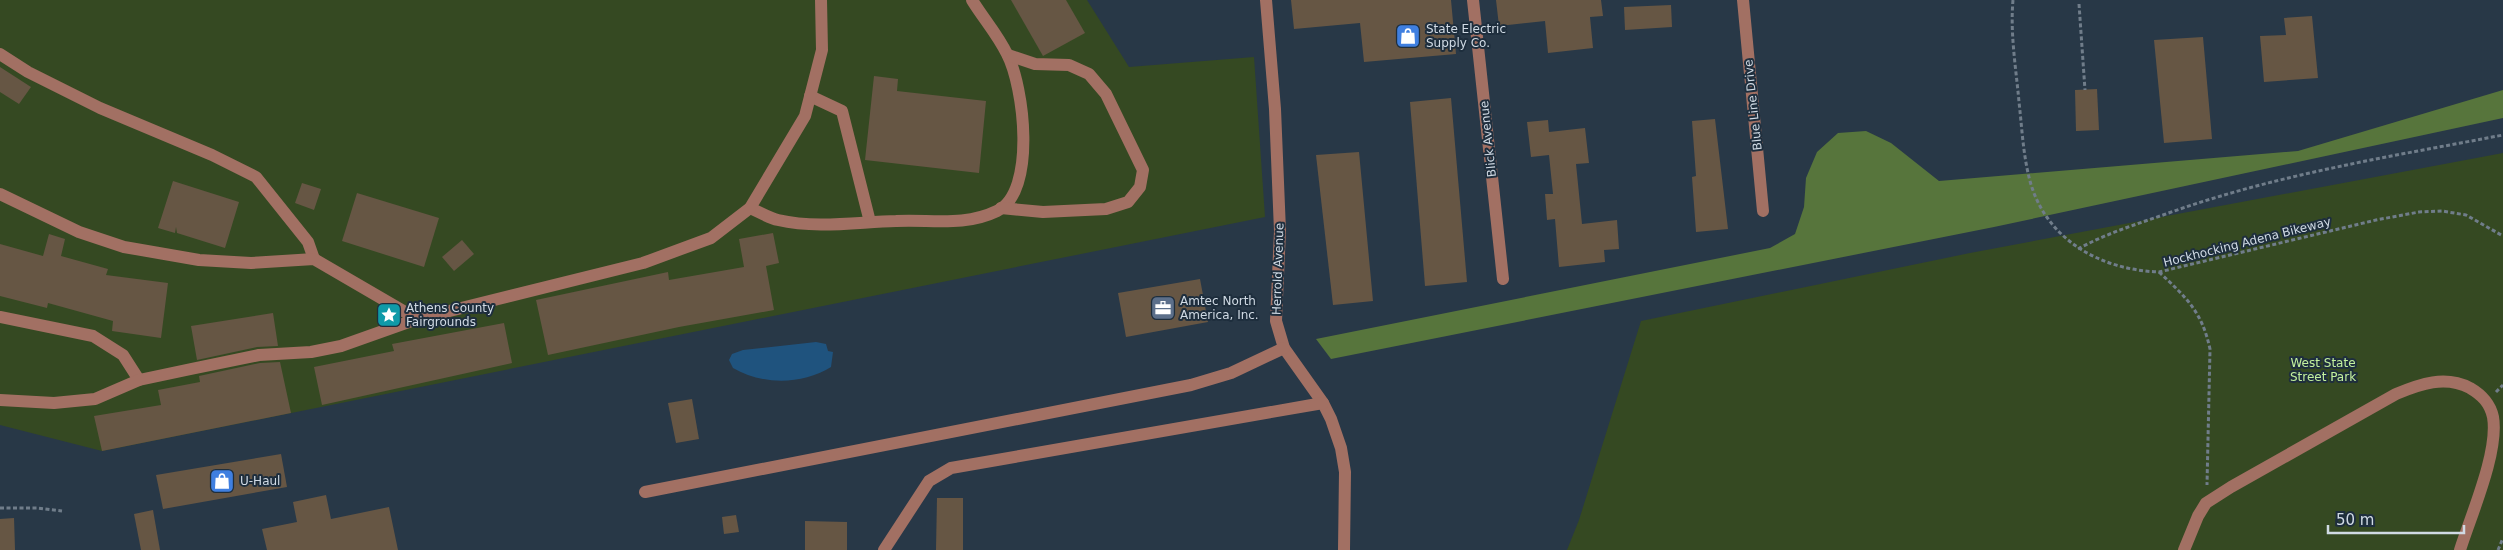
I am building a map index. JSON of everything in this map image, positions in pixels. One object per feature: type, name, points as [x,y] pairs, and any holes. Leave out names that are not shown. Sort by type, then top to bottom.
[{"type":"street","points":[[0,400],[54,403],[95,398],[140,380],[259,355],[319,351],[341,346],[417,319],[643,263],[711,238],[750,208],[805,116],[822,50],[821,0]]},
{"type":"street","points":[[750,208],[777,220],[817,226],[870,222],[964,222],[1000,208],[1015,192],[1024,163],[1021,99],[1008,55],[972,0]]},
{"type":"street","name":"Herrold Avenue","points":[[1266,0],[1275,109],[1280,231],[1276,321],[1284,348],[1323,403],[1337,433],[1345,472],[1344,550]]},
{"type":"street","name":"Blick Avenue","points":[[1473,0],[1503,279]]},
{"type":"street","name":"Blue Line Drive","points":[[1742,0],[1763,211]]},
{"type":"street","points":[[0,54],[28,72],[100,108],[212,155],[256,177],[308,242],[314,259]]},
{"type":"street","points":[[1000,208],[1043,212],[1106,209],[1128,202],[1140,187],[1143,170],[1106,94],[1089,74],[1069,65],[1035,64],[1008,55]]},
{"type":"street","points":[[810,96],[842,111],[870,222]]},
{"type":"street","points":[[0,194],[79,232],[124,247],[199,260],[251,263],[314,259],[417,319]]},
{"type":"street","points":[[0,316],[93,336],[123,355],[140,380]]},
{"type":"street","points":[[645,492],[1191,385],[1231,373],[1284,348]]},
{"type":"street","points":[[2184,550],[2198,516],[2206,503],[2396,394],[2422,383],[2442,382],[2462,384],[2478,393],[2487,402],[2494,429],[2490,456],[2460,550]]},
{"type":"street","points":[[884,550],[929,481],[951,468],[1323,403]]},
{"type":"path","name":"Hockhocking Adena Bikeway","points":[[2013,0],[2013,41],[2025,155],[2030,182],[2040,205],[2054,226],[2078,249],[2103,262],[2124,269],[2159,272],[2376,220],[2419,212],[2442,211],[2466,215],[2503,236]]},
{"type":"path","points":[[2079,4],[2085,90]]},
{"type":"path","points":[[2078,249],[2101,237],[2202,201],[2263,183],[2503,135]]},
{"type":"path","points":[[2159,272],[2186,297],[2198,313],[2205,328],[2210,349],[2206,503]]},
{"type":"path","points":[[0,508],[36,508],[62,511]]},
{"type":"path","points":[[2498,550],[2503,538]]},
{"type":"green space","name":"Athens County Fairgrounds","points":[[0,0],[1087,0],[1129,67],[1254,57],[1265,217],[102,451],[0,425]]},
{"type":"green space","points":[[2503,90],[2503,118],[1994,227],[1331,359],[1316,339],[1770,248],[1795,234],[1804,207],[1806,178],[1817,152],[1838,133],[1866,131],[1891,143],[1939,181],[2298,151]]},
{"type":"green space","name":"West State Street Park","points":[[2503,153],[2503,550],[1567,550],[1579,520],[1641,321],[1970,253]]},
{"type":"water","points":[[816,342],[826,344],[828,351],[833,352],[831,367],[820,373],[795,380],[782,381],[756,378],[733,368],[729,360],[732,354],[743,350]]},
{"type":"building","points":[[1011,0],[1066,0],[1085,33],[1043,56]]},
{"type":"building","name":"State Electric Supply Co.","points":[[1291,0],[1451,0],[1456,54],[1364,62],[1360,23],[1294,29]]},
{"type":"building","points":[[1496,0],[1601,0],[1603,16],[1590,17],[1593,48],[1548,53],[1545,21],[1499,26]]},
{"type":"building","points":[[1671,5],[1672,27],[1625,30],[1624,7]]},
{"type":"building","points":[[2312,16],[2318,78],[2264,82],[2260,36],[2286,35],[2284,18]]},
{"type":"building","points":[[2203,37],[2212,139],[2164,143],[2154,40]]},
{"type":"building","points":[[0,67],[31,87],[19,104],[0,92]]},
{"type":"building","points":[[874,76],[898,79],[897,91],[986,101],[979,173],[865,160]]},
{"type":"building","points":[[2097,89],[2099,130],[2076,131],[2075,90]]},
{"type":"building","points":[[1451,98],[1467,282],[1425,286],[1410,102]]},
{"type":"building","points":[[1715,119],[1728,229],[1696,232],[1692,177],[1696,176],[1692,121]]},
{"type":"building","points":[[1548,120],[1549,132],[1585,128],[1589,163],[1576,164],[1582,224],[1617,220],[1619,249],[1604,250],[1605,262],[1559,267],[1555,219],[1547,220],[1545,194],[1553,194],[1549,155],[1531,157],[1527,122]]},
{"type":"building","points":[[1359,152],[1373,301],[1333,305],[1316,155]]},
{"type":"building","points":[[173,181],[239,202],[225,248],[177,233],[176,227],[175,233],[158,228]]},
{"type":"building","points":[[302,183],[321,189],[314,210],[295,203]]},
{"type":"building","points":[[357,193],[439,218],[424,267],[342,241]]},
{"type":"building","points":[[773,233],[779,263],[766,266],[774,310],[679,327],[548,355],[536,300],[668,272],[669,280],[744,267],[739,239]]},
{"type":"building","points":[[49,234],[65,239],[61,256],[108,269],[106,275],[168,283],[161,338],[112,331],[113,321],[48,303],[47,308],[0,296],[0,244],[43,256]]},
{"type":"building","points":[[462,240],[474,254],[454,271],[442,257]]},
{"type":"building","name":"Amtec North America, Inc.","points":[[1200,279],[1208,322],[1126,337],[1118,293]]},
{"type":"building","points":[[273,313],[278,346],[257,347],[197,360],[191,326]]},
{"type":"building","points":[[504,323],[512,363],[322,405],[314,367],[394,351],[392,344]]},
{"type":"building","points":[[280,362],[291,413],[102,451],[94,416],[161,405],[158,390],[200,382],[199,376],[260,363]]},
{"type":"building","points":[[692,399],[699,439],[676,443],[668,403]]},
{"type":"building","name":"U-Haul","points":[[281,454],[287,487],[163,509],[156,475]]},
{"type":"building","points":[[326,495],[331,519],[389,507],[398,550],[267,550],[262,529],[297,522],[293,502]]},
{"type":"building","points":[[937,498],[963,498],[963,550],[936,550]]},
{"type":"building","points":[[153,510],[160,550],[141,550],[134,514]]},
{"type":"building","points":[[736,515],[739,532],[724,534],[722,517]]},
{"type":"building","points":[[14,518],[15,550],[0,550],[0,519]]},
{"type":"building","points":[[805,521],[847,522],[847,550],[805,550]]},
{"type":"place","name":"State Electric Supply Co.","points":[[1408,36]]},
{"type":"place","name":"Amtec North America, Inc.","points":[[1163,308]]},
{"type":"place","name":"Athens County Fairgrounds","points":[[389,315]]},
{"type":"place","name":"U-Haul","points":[[222,481]]}]
